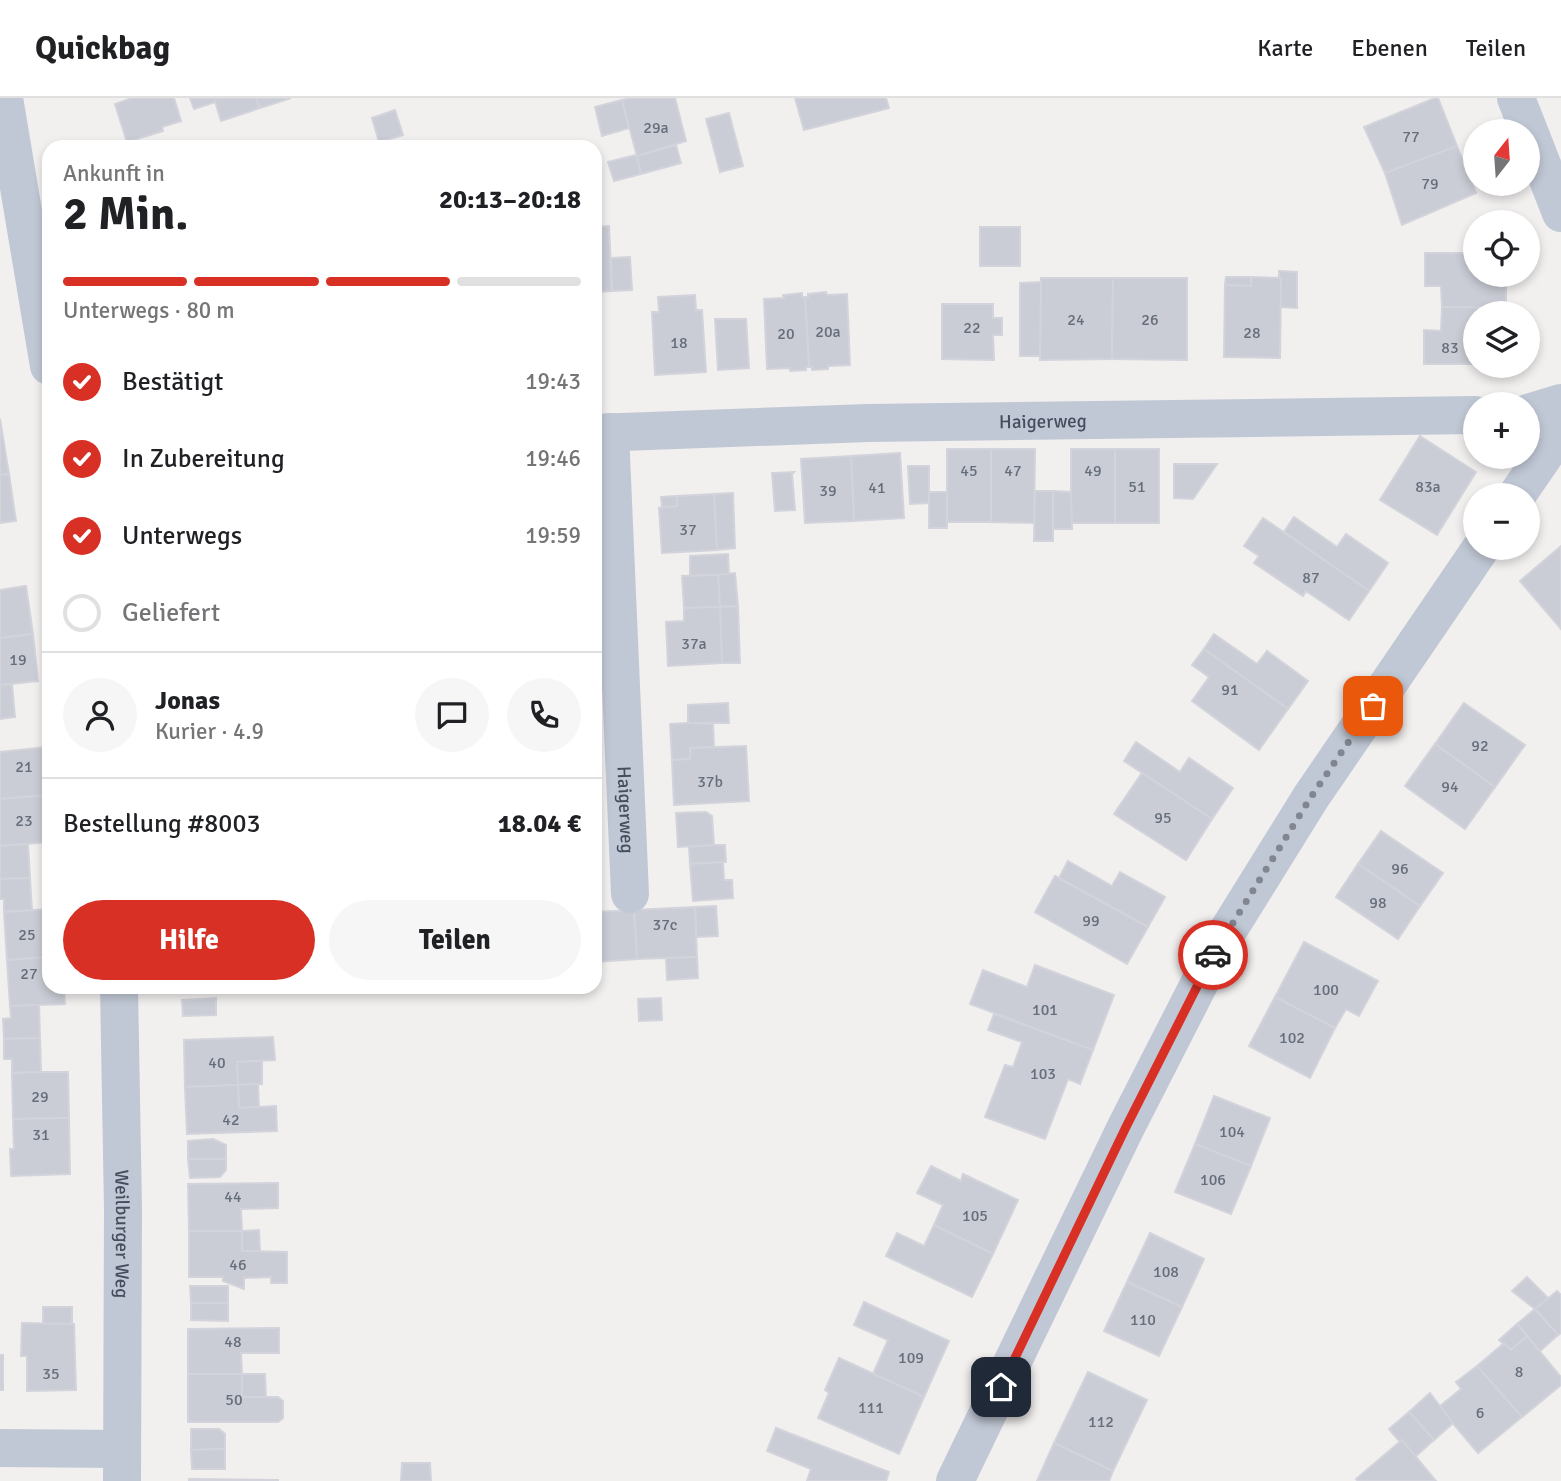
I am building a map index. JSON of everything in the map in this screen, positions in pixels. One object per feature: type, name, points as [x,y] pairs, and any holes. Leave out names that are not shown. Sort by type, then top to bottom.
[{"type":"street","points":[[4,98],[42,324]]},
{"type":"street","points":[[1516,98],[1561,213]]},
{"type":"street","points":[[1540,410],[1561,403]]},
{"type":"street","name":"Haigerweg","points":[[630,894],[602,433],[868,423],[1463,415]]},
{"type":"street","points":[[1525,483],[1561,435]]},
{"type":"street","points":[[955,1481],[1126,1127],[1219,945],[1311,797],[1473,560]]},
{"type":"street","name":"Weilburger Weg","points":[[119,994],[123,1209],[122,1465]]},
{"type":"street","points":[[0,1448],[122,1465]]},
{"type":"building","points":[[132,98],[174,98],[181,121],[162,127],[163,131],[126,140],[115,104]]},
{"type":"building","points":[[190,98],[214,98],[215,102],[194,109]]},
{"type":"building","points":[[214,98],[256,98],[260,108],[221,121]]},
{"type":"building","points":[[256,98],[291,98],[260,108]]},
{"type":"building","points":[[675,98],[686,141],[637,156],[622,100]]},
{"type":"building","points":[[795,98],[886,98],[889,108],[804,130]]},
{"type":"building","points":[[1438,98],[1457,146],[1385,173],[1364,127]]},
{"type":"building","points":[[622,100],[629,128],[602,136],[595,107]]},
{"type":"building","points":[[395,110],[403,135],[378,140],[372,118]]},
{"type":"building","points":[[729,113],[743,166],[720,172],[706,119]]},
{"type":"building","points":[[676,145],[681,163],[641,174],[637,156]]},
{"type":"building","points":[[1457,146],[1463,161],[1463,196],[1469,196],[1402,225],[1385,173]]},
{"type":"building","points":[[636,155],[641,174],[614,181],[608,162]]},
{"type":"building","points":[[602,226],[609,226],[612,291],[602,292]]},
{"type":"building","points":[[980,227],[1020,227],[1020,266],[980,266]]},
{"type":"building","points":[[1425,253],[1463,253],[1463,287],[1506,287],[1506,301],[1463,301],[1463,307],[1442,307],[1441,286],[1425,286]]},
{"type":"building","points":[[630,257],[632,290],[612,291],[611,258]]},
{"type":"building","points":[[1279,271],[1297,272],[1297,308],[1280,307]]},
{"type":"building","points":[[1226,277],[1251,277],[1251,286],[1225,285]]},
{"type":"building","points":[[1251,277],[1281,278],[1280,358],[1224,357],[1225,285],[1251,286]]},
{"type":"building","points":[[1041,278],[1113,278],[1112,359],[1040,360]]},
{"type":"building","points":[[1113,278],[1187,278],[1187,360],[1112,359]]},
{"type":"building","points":[[1041,282],[1040,356],[1020,356],[1020,283]]},
{"type":"building","points":[[826,292],[827,295],[847,294],[850,365],[812,370],[812,367],[809,367],[805,297],[808,297],[808,294]]},
{"type":"building","points":[[802,293],[802,297],[805,297],[809,367],[806,367],[806,370],[790,371],[790,368],[767,369],[764,299],[784,298],[783,295]]},
{"type":"building","points":[[695,295],[696,310],[702,310],[706,372],[655,375],[652,312],[659,312],[658,297]]},
{"type":"building","points":[[942,304],[993,304],[993,318],[1002,318],[1002,335],[993,335],[994,360],[942,359]]},
{"type":"building","points":[[1442,307],[1463,307],[1463,364],[1424,364],[1424,330],[1441,331]]},
{"type":"building","points":[[715,319],[746,319],[749,368],[718,370]]},
{"type":"building","points":[[0,419],[9,474],[0,475]]},
{"type":"building","points":[[1420,436],[1463,464],[1463,469],[1476,472],[1469,483],[1463,483],[1463,493],[1437,535],[1380,500]]},
{"type":"building","points":[[947,449],[991,449],[991,522],[947,522]]},
{"type":"building","points":[[991,449],[1035,449],[1034,523],[991,522]]},
{"type":"building","points":[[1071,449],[1115,449],[1115,523],[1071,523]]},
{"type":"building","points":[[1115,449],[1159,449],[1159,523],[1115,523]]},
{"type":"building","points":[[900,453],[904,518],[854,521],[851,456]]},
{"type":"building","points":[[851,456],[854,521],[805,523],[801,459]]},
{"type":"building","points":[[1174,464],[1217,464],[1193,499],[1174,498]]},
{"type":"building","points":[[908,466],[929,466],[929,503],[910,504]]},
{"type":"building","points":[[794,472],[795,510],[775,511],[772,473]]},
{"type":"building","points":[[9,474],[16,521],[0,523],[0,475]]},
{"type":"building","points":[[1035,491],[1053,491],[1053,541],[1034,541]]},
{"type":"building","points":[[1053,491],[1071,492],[1072,529],[1053,529]]},
{"type":"building","points":[[929,492],[947,492],[947,528],[929,528]]},
{"type":"building","points":[[733,493],[735,548],[717,550],[714,494]]},
{"type":"building","points":[[714,494],[717,550],[662,553],[659,508],[677,506],[677,496]]},
{"type":"building","points":[[677,496],[677,506],[662,507],[661,497]]},
{"type":"building","points":[[1294,517],[1337,547],[1346,534],[1388,563],[1369,591],[1284,532]]},
{"type":"building","points":[[1263,518],[1369,591],[1349,620],[1306,591],[1303,596],[1254,563],[1259,556],[1244,546]]},
{"type":"building","points":[[1561,546],[1561,629],[1520,581]]},
{"type":"building","points":[[728,554],[729,574],[690,576],[690,556]]},
{"type":"building","points":[[735,573],[738,606],[720,607],[718,575]]},
{"type":"building","points":[[718,575],[720,607],[684,608],[682,576]]},
{"type":"building","points":[[26,586],[33,634],[0,638],[0,590]]},
{"type":"building","points":[[738,606],[740,663],[722,663],[720,607]]},
{"type":"building","points":[[720,607],[722,663],[668,666],[666,622],[684,621],[684,608]]},
{"type":"building","points":[[33,634],[38,681],[0,685],[0,638]]},
{"type":"building","points":[[1214,634],[1257,664],[1267,651],[1308,681],[1288,709],[1204,649]]},
{"type":"building","points":[[1204,649],[1288,709],[1259,750],[1192,701],[1209,677],[1192,665]]},
{"type":"building","points":[[12,684],[15,717],[0,719],[0,685]]},
{"type":"building","points":[[728,703],[729,723],[688,723],[688,705]]},
{"type":"building","points":[[1464,703],[1525,745],[1495,787],[1435,744]]},
{"type":"building","points":[[670,724],[713,724],[714,747],[690,748],[690,759],[672,760]]},
{"type":"building","points":[[1136,742],[1180,772],[1189,758],[1233,788],[1212,819],[1124,761]]},
{"type":"building","points":[[1435,744],[1495,787],[1465,829],[1405,786]]},
{"type":"building","points":[[746,746],[749,801],[674,805],[672,760],[690,759],[690,748]]},
{"type":"building","points":[[42,747],[42,796],[0,799],[0,752]]},
{"type":"building","points":[[1142,773],[1212,819],[1186,860],[1114,814]]},
{"type":"building","points":[[42,796],[42,843],[0,846],[0,799]]},
{"type":"building","points":[[706,812],[712,816],[714,845],[678,847],[676,813]]},
{"type":"building","points":[[1381,831],[1443,873],[1420,906],[1358,864]]},
{"type":"building","points":[[28,844],[30,878],[0,879],[0,846]]},
{"type":"building","points":[[725,845],[726,862],[690,864],[689,847]]},
{"type":"building","points":[[1068,861],[1112,886],[1120,872],[1165,897],[1148,927],[1059,878]]},
{"type":"building","points":[[723,862],[724,880],[732,880],[733,898],[693,901],[690,864]]},
{"type":"building","points":[[1358,864],[1420,906],[1398,939],[1336,897]]},
{"type":"building","points":[[1055,876],[1148,927],[1127,964],[1035,912]]},
{"type":"building","points":[[30,878],[32,910],[4,912],[4,899],[0,899],[0,879]]},
{"type":"building","points":[[716,906],[718,936],[696,937],[695,907]]},
{"type":"building","points":[[695,907],[697,957],[637,959],[634,910]]},
{"type":"building","points":[[42,909],[42,958],[7,960],[4,912]]},
{"type":"building","points":[[634,910],[637,959],[602,962],[602,912]]},
{"type":"building","points":[[1304,942],[1378,981],[1359,1016],[1346,1009],[1335,1028],[1275,997]]},
{"type":"building","points":[[697,957],[698,978],[667,980],[666,958]]},
{"type":"building","points":[[42,958],[42,994],[64,994],[65,1004],[10,1006],[7,960]]},
{"type":"building","points":[[1035,965],[1114,995],[1093,1050],[970,1004],[983,970],[1027,987]]},
{"type":"building","points":[[1275,997],[1335,1028],[1310,1078],[1249,1046]]},
{"type":"building","points":[[216,998],[216,1015],[183,1016],[182,1000]]},
{"type":"building","points":[[661,998],[662,1020],[639,1021],[638,999]]},
{"type":"building","points":[[39,1005],[40,1038],[4,1039],[3,1019],[11,1018],[10,1006]]},
{"type":"building","points":[[994,1014],[1093,1050],[1080,1084],[1068,1079],[1045,1139],[985,1117],[1005,1065],[1013,1067],[1022,1042],[988,1030]]},
{"type":"building","points":[[273,1037],[275,1060],[237,1062],[238,1085],[185,1087],[184,1040]]},
{"type":"building","points":[[40,1038],[41,1072],[12,1073],[12,1059],[4,1059],[4,1039]]},
{"type":"building","points":[[262,1061],[262,1084],[238,1085],[237,1062]]},
{"type":"building","points":[[68,1072],[69,1118],[13,1119],[12,1073]]},
{"type":"building","points":[[258,1084],[259,1107],[239,1108],[238,1085]]},
{"type":"building","points":[[238,1085],[239,1108],[276,1106],[277,1131],[187,1134],[185,1087]]},
{"type":"building","points":[[1214,1096],[1270,1118],[1251,1166],[1195,1144]]},
{"type":"building","points":[[69,1118],[70,1174],[11,1176],[13,1119]]},
{"type":"building","points":[[213,1139],[226,1145],[226,1159],[188,1159],[188,1141]]},
{"type":"building","points":[[1195,1144],[1251,1166],[1231,1214],[1175,1192]]},
{"type":"building","points":[[188,1159],[226,1159],[226,1170],[220,1177],[190,1178]]},
{"type":"building","points":[[931,1166],[961,1181],[963,1174],[1018,1200],[993,1254],[934,1225],[943,1205],[917,1193]]},
{"type":"building","points":[[278,1183],[278,1208],[241,1209],[242,1231],[189,1231],[188,1184]]},
{"type":"building","points":[[934,1225],[993,1254],[972,1297],[886,1256],[897,1233],[924,1246]]},
{"type":"building","points":[[259,1230],[260,1251],[242,1251],[242,1231]]},
{"type":"building","points":[[189,1231],[242,1231],[242,1251],[287,1252],[287,1283],[271,1283],[271,1277],[244,1278],[244,1289],[223,1281],[223,1277],[189,1277]]},
{"type":"building","points":[[1150,1233],[1204,1259],[1182,1307],[1127,1282]]},
{"type":"building","points":[[1527,1277],[1548,1298],[1535,1309],[1512,1291]]},
{"type":"building","points":[[1127,1282],[1182,1307],[1159,1356],[1104,1331]]},
{"type":"building","points":[[190,1286],[228,1286],[228,1303],[191,1303]]},
{"type":"building","points":[[1557,1291],[1561,1295],[1561,1333],[1558,1335],[1535,1309]]},
{"type":"building","points":[[864,1302],[949,1341],[924,1397],[873,1374],[888,1340],[854,1325]]},
{"type":"building","points":[[191,1303],[228,1303],[228,1321],[191,1320]]},
{"type":"building","points":[[43,1307],[72,1307],[72,1324],[43,1324]]},
{"type":"building","points":[[1535,1309],[1558,1335],[1540,1351],[1517,1324]]},
{"type":"building","points":[[22,1323],[74,1324],[76,1390],[27,1391],[27,1356],[21,1356]]},
{"type":"building","points":[[1517,1324],[1527,1336],[1511,1350],[1499,1340]]},
{"type":"building","points":[[279,1328],[279,1353],[241,1353],[242,1374],[188,1374],[188,1329]]},
{"type":"building","points":[[1527,1336],[1561,1377],[1561,1385],[1522,1417],[1477,1366],[1504,1343],[1511,1350]]},
{"type":"building","points":[[0,1355],[3,1355],[3,1390],[0,1390]]},
{"type":"building","points":[[839,1358],[924,1397],[899,1454],[818,1418],[829,1393],[825,1390]]},
{"type":"building","points":[[1477,1366],[1522,1417],[1478,1453],[1439,1407],[1461,1389],[1456,1382]]},
{"type":"building","points":[[1088,1372],[1147,1400],[1113,1471],[1054,1443]]},
{"type":"building","points":[[188,1374],[242,1374],[242,1397],[278,1397],[283,1401],[283,1418],[278,1422],[188,1422]]},
{"type":"building","points":[[242,1374],[265,1374],[266,1397],[242,1397]]},
{"type":"building","points":[[1430,1393],[1453,1423],[1434,1440],[1409,1412]]},
{"type":"building","points":[[1409,1412],[1434,1440],[1415,1457],[1389,1429]]},
{"type":"building","points":[[776,1428],[889,1472],[886,1481],[807,1481],[811,1469],[767,1451]]},
{"type":"building","points":[[191,1429],[219,1429],[225,1434],[225,1449],[191,1450]]},
{"type":"building","points":[[1402,1440],[1436,1481],[1356,1479]]},
{"type":"building","points":[[1054,1443],[1113,1471],[1109,1481],[1037,1481]]},
{"type":"building","points":[[225,1449],[225,1469],[192,1469],[191,1450]]},
{"type":"building","points":[[402,1463],[430,1463],[431,1481],[401,1481]]},
{"type":"building","points":[[278,1480],[278,1481],[189,1481]]},
{"type":"way so far","points":[[1213,955],[1311,797],[1373,706]]},
{"type":"route","points":[[1001,1387],[1126,1127],[1213,955]]}]
